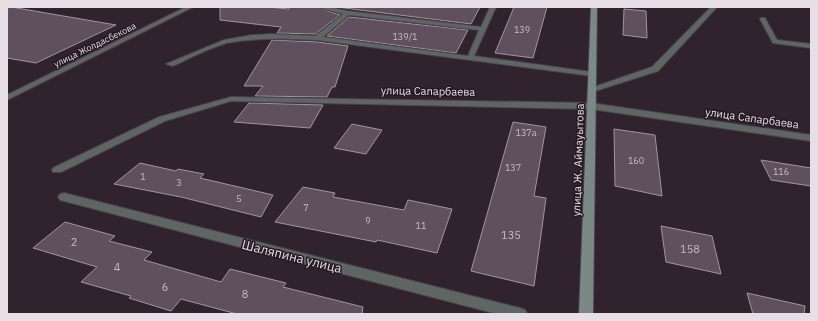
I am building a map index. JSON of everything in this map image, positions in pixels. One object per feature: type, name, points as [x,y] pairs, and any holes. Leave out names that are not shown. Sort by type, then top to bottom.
[{"type":"street","name":"улица Жолдасбекова","points":[[7,98],[190,7]]},
{"type":"street","points":[[320,7],[348,13],[484,29]]},
{"type":"street","points":[[470,58],[494,7]]},
{"type":"street","name":"улица Ж. Аймауытова","points":[[586,314],[594,7]]},
{"type":"street","points":[[592,89],[655,69],[697,23],[714,7]]},
{"type":"street","points":[[317,38],[348,13]]},
{"type":"street","points":[[763,19],[775,42],[811,46]]},
{"type":"street","points":[[170,64],[224,42],[271,36],[317,38],[592,74]]},
{"type":"street","name":"улица Сапарбаева","points":[[57,170],[162,119],[231,99],[591,106],[811,138]]},
{"type":"street","name":"Шаляпина улица","points":[[64,197],[520,314]]},
{"type":"building","points":[[7,7],[116,25],[36,63],[7,58]]},
{"type":"building","points":[[220,7],[267,7],[289,9],[289,7],[316,7],[340,15],[315,34],[277,33],[281,27],[220,20]]},
{"type":"building","points":[[336,7],[480,7],[471,24]]},
{"type":"building","points":[[514,7],[547,7],[533,58],[495,53]]},
{"type":"building","points":[[624,9],[646,11],[647,38],[623,35]]},
{"type":"building","points":[[349,17],[468,30],[456,53],[327,36]]},
{"type":"building","points":[[272,40],[317,42],[348,46],[335,87],[332,87],[327,97],[255,96],[263,86],[244,86]]},
{"type":"building","points":[[249,103],[323,105],[310,128],[234,122]]},
{"type":"building","points":[[513,122],[546,127],[534,196],[546,198],[534,286],[471,271]]},
{"type":"building","points":[[352,124],[382,130],[366,154],[334,148]]},
{"type":"building","points":[[614,129],[655,135],[662,196],[615,186]]},
{"type":"building","points":[[761,160],[811,168],[811,186],[771,180]]},
{"type":"building","points":[[140,163],[176,171],[178,169],[204,174],[200,178],[273,195],[261,217],[181,197],[114,184]]},
{"type":"building","points":[[303,187],[335,193],[333,197],[404,210],[408,200],[452,209],[437,253],[377,240],[376,242],[275,222]]},
{"type":"building","points":[[65,222],[115,236],[109,241],[152,252],[144,260],[221,282],[230,269],[286,283],[283,287],[363,307],[362,314],[237,314],[181,299],[171,311],[129,298],[131,296],[81,282],[97,267],[33,248]]},
{"type":"building","points":[[661,226],[712,236],[721,274],[666,262]]},
{"type":"building","points":[[747,293],[805,306],[804,314],[753,314]]}]
